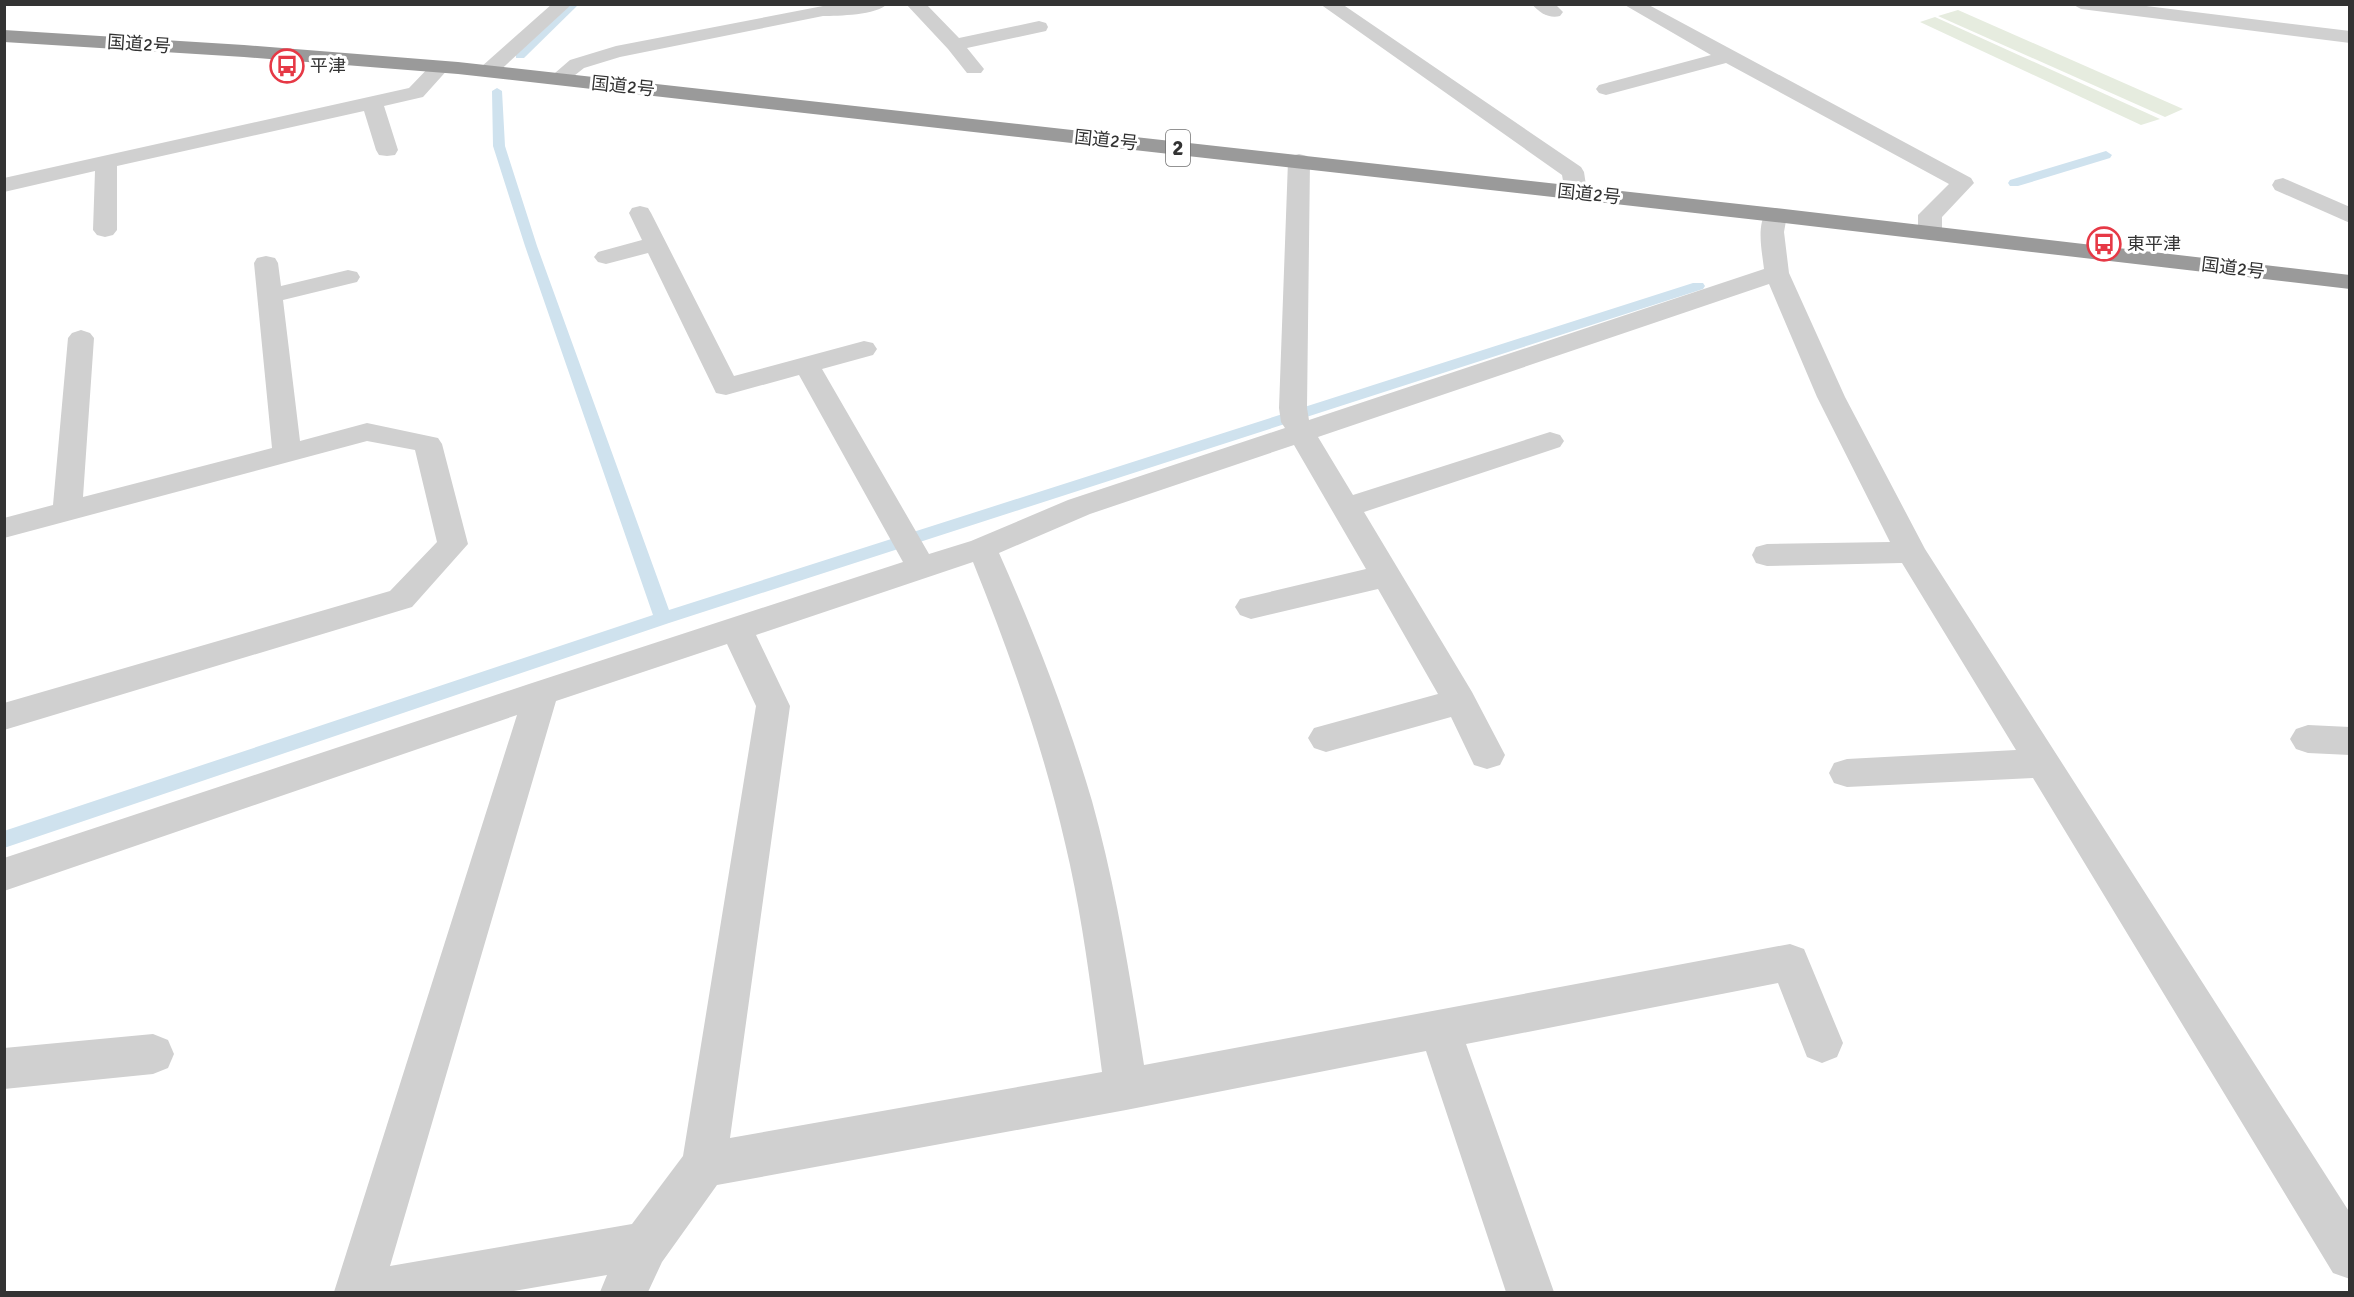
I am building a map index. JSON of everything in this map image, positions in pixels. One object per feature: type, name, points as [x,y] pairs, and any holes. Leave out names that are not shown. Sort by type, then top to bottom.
[{"type":"highway","name":"国道2号","points":[[4,36],[244,51],[488,71],[1576,192],[2349,282]]},
{"type":"street","points":[[488,71],[563,4]]},
{"type":"street","points":[[558,79],[577,64],[616,52],[823,11],[847,10],[878,4]]},
{"type":"street","points":[[915,4],[955,45],[974,69]]},
{"type":"street","points":[[1329,4],[1573,172],[1576,192]]},
{"type":"street","points":[[1632,4],[1963,183],[1930,215],[1930,233]]},
{"type":"street","points":[[2081,4],[2349,37]]},
{"type":"street","points":[[955,45],[1039,27]]},
{"type":"street","points":[[1606,89],[1728,56]]},
{"type":"street","points":[[4,185],[416,93],[440,67]]},
{"type":"street","points":[[372,102],[387,150]]},
{"type":"street","points":[[1299,161],[1296,421],[1460,701],[1487,755]]},
{"type":"street","points":[[105,230],[106,162]]},
{"type":"street","points":[[2283,185],[2349,216]]},
{"type":"street","points":[[640,213],[655,244],[714,390],[864,349]]},
{"type":"street","points":[[1775,215],[1772,232],[1778,273],[1831,397],[1911,552],[2349,1256]]},
{"type":"street","points":[[606,257],[655,244]]},
{"type":"street","points":[[266,263],[287,454]]},
{"type":"street","points":[[4,875],[736,628],[908,546],[982,548],[1296,421],[1778,273]]},
{"type":"street","points":[[269,296],[348,277]]},
{"type":"street","points":[[67,511],[81,338]]},
{"type":"street","points":[[807,365],[908,546]]},
{"type":"street","points":[[4,528],[367,432],[428,444],[453,544],[401,599],[4,717]]},
{"type":"street","points":[[1345,508],[1550,441]]},
{"type":"street","points":[[982,548],[1015,625],[1063,765],[1094,888],[1126,1089]]},
{"type":"street","points":[[1767,555],[1911,552]]},
{"type":"street","points":[[1251,607],[1385,576]]},
{"type":"street","points":[[624,1293],[645,1245],[704,1165],[773,706],[736,628]]},
{"type":"street","points":[[358,1293],[541,693]]},
{"type":"street","points":[[1326,738],[1460,701]]},
{"type":"street","points":[[2308,739],[2349,741]]},
{"type":"street","points":[[1847,773],[2041,763]]},
{"type":"street","points":[[704,1165],[1126,1089],[1790,962],[1822,1043]]},
{"type":"street","points":[[1440,1029],[1530,1293]]},
{"type":"street","points":[[4,1069],[153,1054]]},
{"type":"street","points":[[376,1293],[645,1245]]},
{"type":"shaded area","points":[[1958,10],[2183,109],[2165,117],[1938,16]]},
{"type":"shaded area","points":[[1935,17],[2160,119],[2141,125],[1920,22]]},
{"type":"waterway","points":[[520,56],[537,37],[574,4]]},
{"type":"waterway","points":[[497,91],[499,146],[531,246],[663,618]]},
{"type":"waterway","points":[[2014,183],[2106,155]]},
{"type":"waterway","points":[[663,618],[1698,286]]},
{"type":"waterway","points":[[4,840],[663,618]]},
{"type":"place","name":"平津","points":[[287,66]]},
{"type":"place","name":"東平津","points":[[2104,244]]}]
